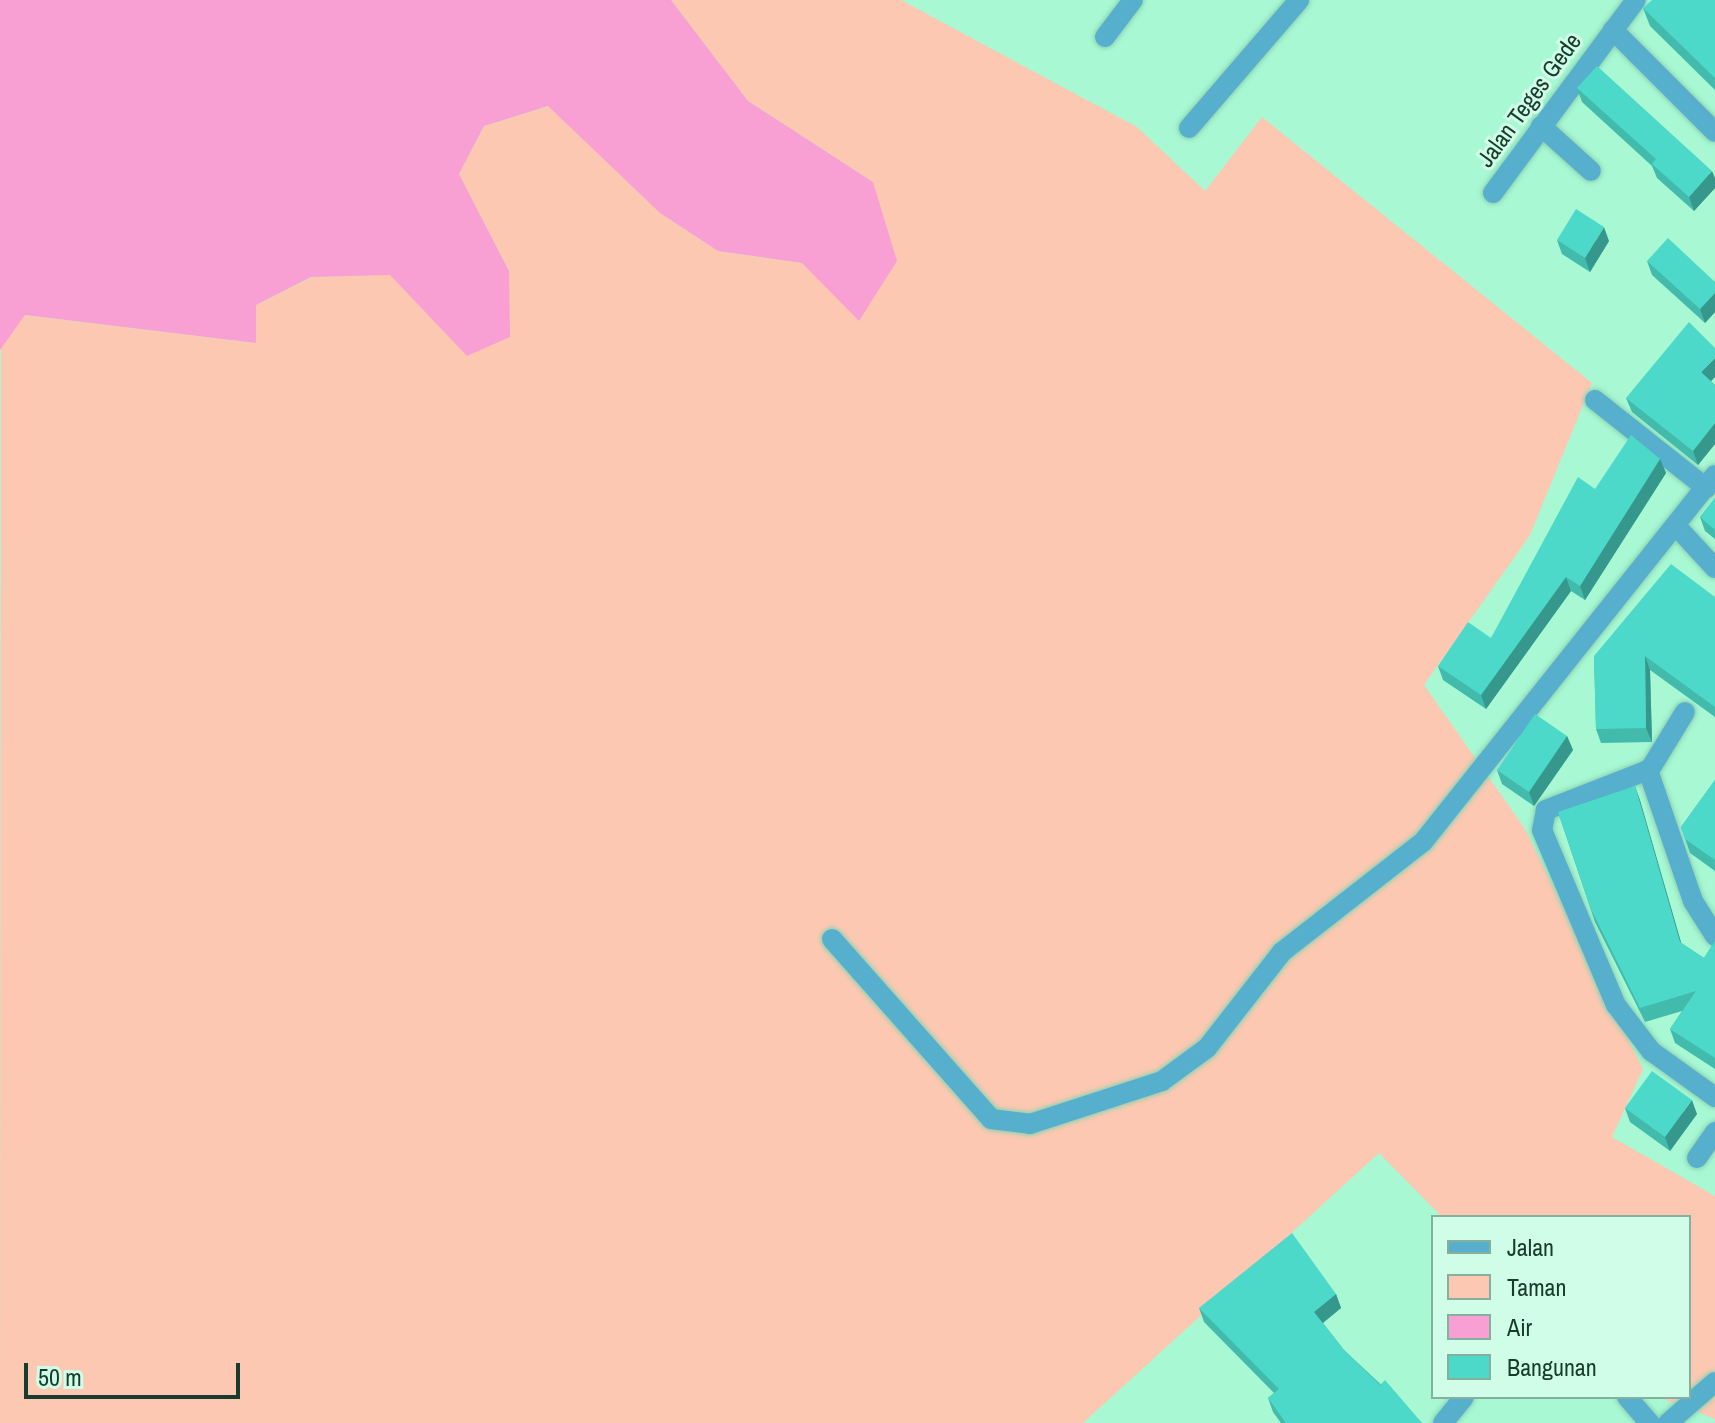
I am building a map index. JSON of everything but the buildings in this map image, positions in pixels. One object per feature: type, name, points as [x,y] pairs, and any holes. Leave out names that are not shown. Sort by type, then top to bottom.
[{"type":"street","points":[[1105,37],[1133,0]]},
{"type":"street","points":[[1189,128],[1299,0]]},
{"type":"street","name":"Jalan Teges Gede","points":[[1493,193],[1636,0]]},
{"type":"street","points":[[1613,30],[1715,132]]},
{"type":"street","points":[[1541,126],[1591,171]]},
{"type":"street","points":[[832,939],[991,1119],[1030,1124],[1087,1110],[1162,1081],[1201,1055],[1267,965],[1397,869],[1475,779],[1677,527],[1710,481],[1595,400]]},
{"type":"street","points":[[1677,527],[1715,568]]},
{"type":"street","points":[[1649,771],[1685,712]]},
{"type":"street","points":[[1649,771],[1637,769],[1564,799],[1546,810],[1541,825],[1616,1005],[1651,1051],[1715,1097]]},
{"type":"street","points":[[1649,771],[1693,901],[1714,931]]},
{"type":"street","points":[[1697,1158],[1715,1132]]},
{"type":"street","points":[[1668,1423],[1715,1382]]},
{"type":"street","points":[[1443,1423],[1462,1399]]},
{"type":"street","points":[[1629,1399],[1650,1423]]},
{"type":"green space","points":[[671,0],[901,0],[1137,127],[1205,191],[1262,117],[1592,383],[1530,535],[1424,685],[1525,829],[1643,1069],[1612,1137],[1715,1196],[1715,1419],[1663,1399],[1691,1399],[1691,1215],[1440,1215],[1379,1153],[1083,1423],[0,1423],[1,340],[24,315],[256,343],[256,305],[312,277],[509,271],[459,174],[484,126],[549,106],[660,213],[718,251],[802,263],[873,182],[748,101]]},
{"type":"water","points":[[0,0],[671,0],[748,101],[873,182],[897,261],[859,321],[802,263],[718,251],[660,213],[548,106],[484,126],[459,174],[509,271],[510,337],[467,356],[390,275],[311,277],[256,305],[256,343],[25,315],[0,350]]}]
